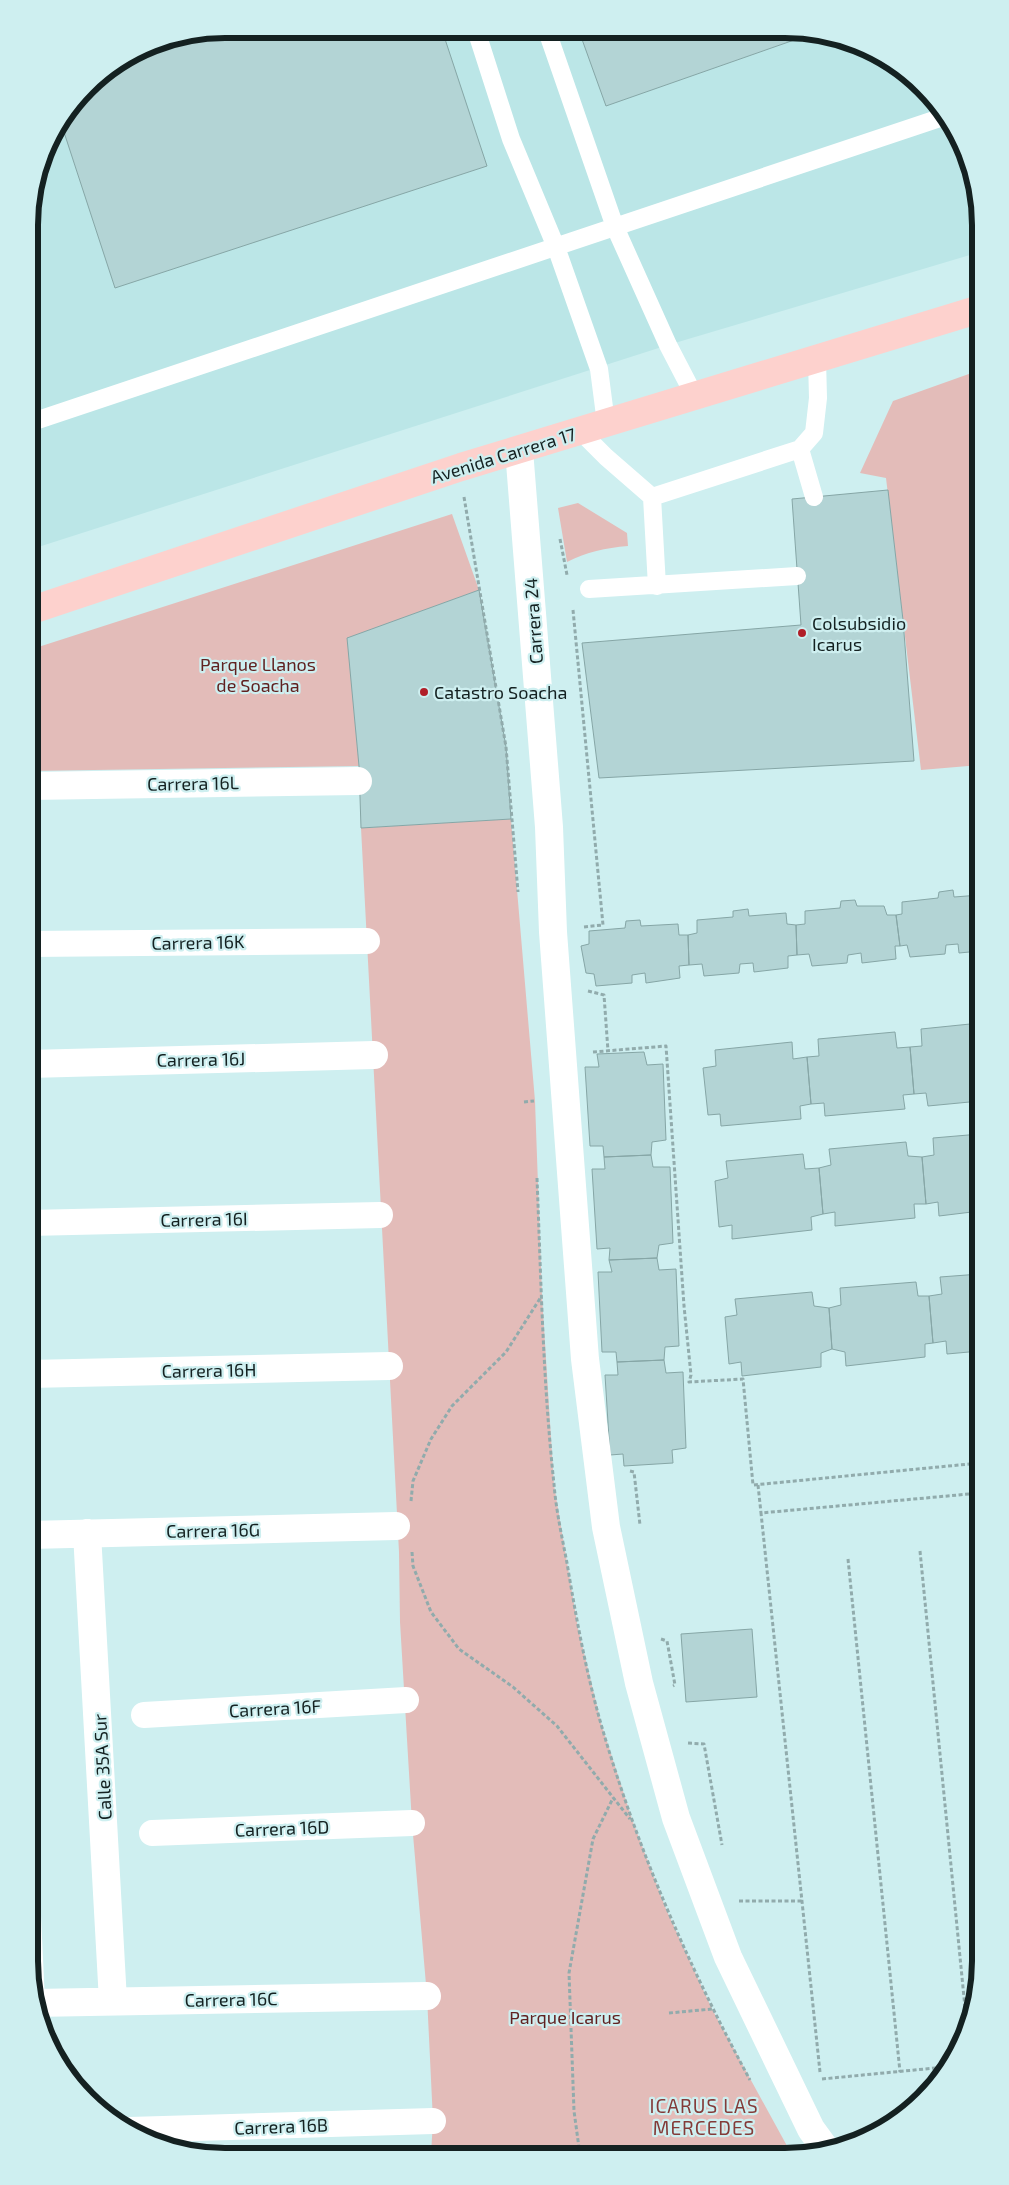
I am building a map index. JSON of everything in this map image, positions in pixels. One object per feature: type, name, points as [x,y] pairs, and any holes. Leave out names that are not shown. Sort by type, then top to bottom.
[{"type":"main road","name":"Avenida Carrera 17","points":[[38,607],[519,450],[972,312]]},
{"type":"street","name":"Carrera 24","points":[[519,450],[546,792],[553,932],[585,1359],[606,1527],[639,1683],[676,1818],[728,1957],[811,2129],[822,2144]]},
{"type":"street","name":"Carrera 16L","points":[[38,786],[358,781]]},
{"type":"street","name":"Carrera 16K","points":[[38,944],[367,941]]},
{"type":"street","name":"Carrera 16J","points":[[38,1064],[374,1055]]},
{"type":"street","name":"Carrera 16I","points":[[38,1223],[380,1215]]},
{"type":"street","name":"Carrera 16H","points":[[38,1374],[389,1366]]},
{"type":"street","name":"Carrera 16G","points":[[38,1535],[406,1527]]},
{"type":"street","name":"Calle 35A Sur","points":[[87,1534],[92,1591],[113,2001]]},
{"type":"street","name":"Carrera 16F","points":[[144,1715],[406,1700]]},
{"type":"street","name":"Carrera 16D","points":[[152,1833],[412,1823]]},
{"type":"street","name":"Carrera 16C","points":[[42,2003],[427,1996]]},
{"type":"street","name":"Carrera 16B","points":[[145,2130],[433,2122]]},
{"type":"lane","points":[[479,38],[511,139],[556,247],[599,369],[593,427],[606,457],[652,497],[657,586]]},
{"type":"lane","points":[[549,38],[615,227],[668,346],[695,397]]},
{"type":"lane","points":[[38,420],[938,119]]},
{"type":"lane","points":[[652,497],[800,449],[814,433],[818,398],[817,360]]},
{"type":"lane","points":[[800,449],[814,498]]},
{"type":"lane","points":[[589,589],[797,576]]},
{"type":"path","points":[[558,532],[567,577]]},
{"type":"path","points":[[572,604],[603,925],[579,928]]},
{"type":"path","points":[[587,982],[587,991],[604,995],[608,1051]]},
{"type":"path","points":[[584,1053],[666,1046],[684,1306],[691,1376],[689,1382],[744,1379],[753,1485],[972,1465]]},
{"type":"path","points":[[524,1102],[535,1101]]},
{"type":"path","points":[[542,1296],[506,1352],[452,1406],[431,1439],[413,1481],[406,1527],[413,1566],[431,1612],[458,1649],[513,1687],[557,1726],[612,1798],[633,1822]]},
{"type":"path","points":[[626,1470],[634,1472],[640,1530]]},
{"type":"path","points":[[758,1485],[821,2079],[937,2068]]},
{"type":"path","points":[[761,1513],[972,1494]]},
{"type":"path","points":[[920,1551],[965,2009]]},
{"type":"path","points":[[848,1558],[900,2072]]},
{"type":"path","points":[[652,1636],[667,1641],[675,1686],[666,1689]]},
{"type":"path","points":[[684,1742],[704,1744],[723,1852]]},
{"type":"path","points":[[579,2148],[574,2111],[569,1973],[593,1839],[612,1798]]},
{"type":"path","points":[[732,1901],[802,1901]]},
{"type":"path","points":[[669,2013],[712,2009]]},
{"type":"shaded area","points":[[212,38],[797,38],[845,47],[888,69],[917,92],[940,121],[962,164],[970,200],[972,254],[668,345],[38,547],[38,212],[47,164],[69,121],[92,92],[121,69],[164,47]]},
{"type":"green space","points":[[972,373],[972,766],[921,770],[886,478],[860,473],[893,401]]},
{"type":"green space","points":[[578,503],[627,533],[628,546],[596,551],[567,562],[558,508]]},
{"type":"green space","name":"Parque Llanos de Soacha","points":[[452,514],[479,590],[348,638],[359,766],[38,771],[38,647]]},
{"type":"green space","name":"Parque Icarus","points":[[511,819],[535,1101],[542,1296],[554,1485],[578,1628],[601,1723],[633,1822],[666,1909],[712,2009],[788,2148],[431,2148],[433,2121],[427,1996],[412,1823],[400,1622],[399,1552],[361,828]]},
{"type":"building","points":[[445,38],[487,166],[115,288],[63,130],[84,101],[111,76],[131,63],[164,47],[200,39]]},
{"type":"building","points":[[582,38],[799,38],[606,106]]},
{"type":"building","name":"Colsubsidio Icarus","points":[[888,490],[903,620],[914,761],[599,778],[582,643],[801,625],[792,499]]},
{"type":"building","name":"Catastro Soacha","points":[[479,590],[506,747],[511,819],[361,828],[359,766],[347,638]]},
{"type":"building","points":[[953,890],[954,897],[972,896],[972,952],[959,953],[958,944],[946,945],[945,954],[910,957],[907,945],[900,946],[896,915],[902,914],[902,902],[938,898],[939,892]]},
{"type":"building","points":[[855,900],[857,906],[884,906],[887,915],[896,915],[900,946],[895,946],[896,959],[862,963],[861,953],[848,955],[847,963],[812,966],[809,954],[797,955],[796,925],[805,924],[805,911],[840,908],[841,901]]},
{"type":"building","points":[[748,909],[749,916],[786,913],[787,924],[796,925],[797,955],[788,956],[788,968],[754,972],[753,963],[740,964],[739,973],[704,976],[702,964],[689,965],[688,935],[697,933],[697,920],[733,917],[733,911]]},
{"type":"building","points":[[640,920],[641,926],[678,924],[679,935],[688,935],[689,965],[679,966],[680,978],[646,983],[645,973],[632,975],[632,983],[596,986],[594,974],[586,973],[581,946],[589,944],[589,931],[625,928],[626,921]]},
{"type":"building","points":[[972,1024],[972,1102],[928,1106],[926,1093],[914,1094],[910,1047],[922,1046],[921,1029]]},
{"type":"building","points":[[895,1032],[897,1048],[910,1047],[914,1094],[903,1095],[905,1109],[825,1116],[824,1103],[811,1104],[807,1057],[819,1056],[818,1039]]},
{"type":"building","points":[[792,1042],[793,1059],[807,1057],[811,1104],[800,1106],[801,1119],[721,1126],[720,1114],[708,1115],[703,1068],[716,1066],[715,1050]]},
{"type":"building","points":[[644,1052],[647,1065],[663,1064],[666,1140],[652,1142],[651,1155],[604,1157],[603,1146],[590,1146],[585,1067],[599,1067],[597,1054]]},
{"type":"building","points":[[972,1135],[972,1212],[939,1216],[938,1202],[926,1204],[922,1157],[934,1155],[933,1138]]},
{"type":"building","points":[[906,1142],[908,1156],[922,1157],[926,1204],[914,1204],[915,1218],[835,1226],[835,1212],[823,1214],[819,1168],[831,1165],[829,1149]]},
{"type":"building","points":[[803,1154],[805,1169],[819,1168],[823,1214],[811,1217],[812,1230],[732,1239],[732,1225],[719,1227],[715,1181],[728,1178],[726,1161]]},
{"type":"building","points":[[651,1155],[653,1167],[670,1167],[673,1243],[659,1245],[657,1258],[609,1260],[610,1248],[597,1249],[592,1169],[605,1169],[604,1157]]},
{"type":"building","points":[[657,1258],[659,1270],[676,1269],[679,1346],[665,1347],[664,1360],[617,1362],[616,1352],[602,1352],[598,1272],[612,1272],[609,1260]]},
{"type":"building","points":[[972,1275],[972,1352],[947,1354],[946,1341],[933,1343],[929,1296],[942,1294],[940,1277]]},
{"type":"building","points":[[916,1282],[918,1296],[929,1296],[933,1343],[925,1344],[925,1357],[846,1366],[845,1352],[832,1349],[829,1308],[841,1305],[840,1288]]},
{"type":"building","points":[[812,1292],[814,1306],[829,1308],[832,1349],[821,1353],[821,1367],[742,1376],[741,1362],[729,1364],[725,1317],[737,1315],[735,1299]]},
{"type":"building","points":[[664,1360],[666,1373],[683,1372],[686,1448],[672,1450],[673,1463],[624,1466],[623,1454],[610,1455],[605,1375],[618,1375],[617,1362]]},
{"type":"building","points":[[752,1629],[757,1697],[686,1702],[681,1634]]},
{"type":"place","name":"Colsubsidio Icarus","points":[[802,633]]},
{"type":"place","name":"Catastro Soacha","points":[[424,692]]},
{"type":"district","name":"ICARUS LAS MERCEDES","points":[[704,2116]]}]
